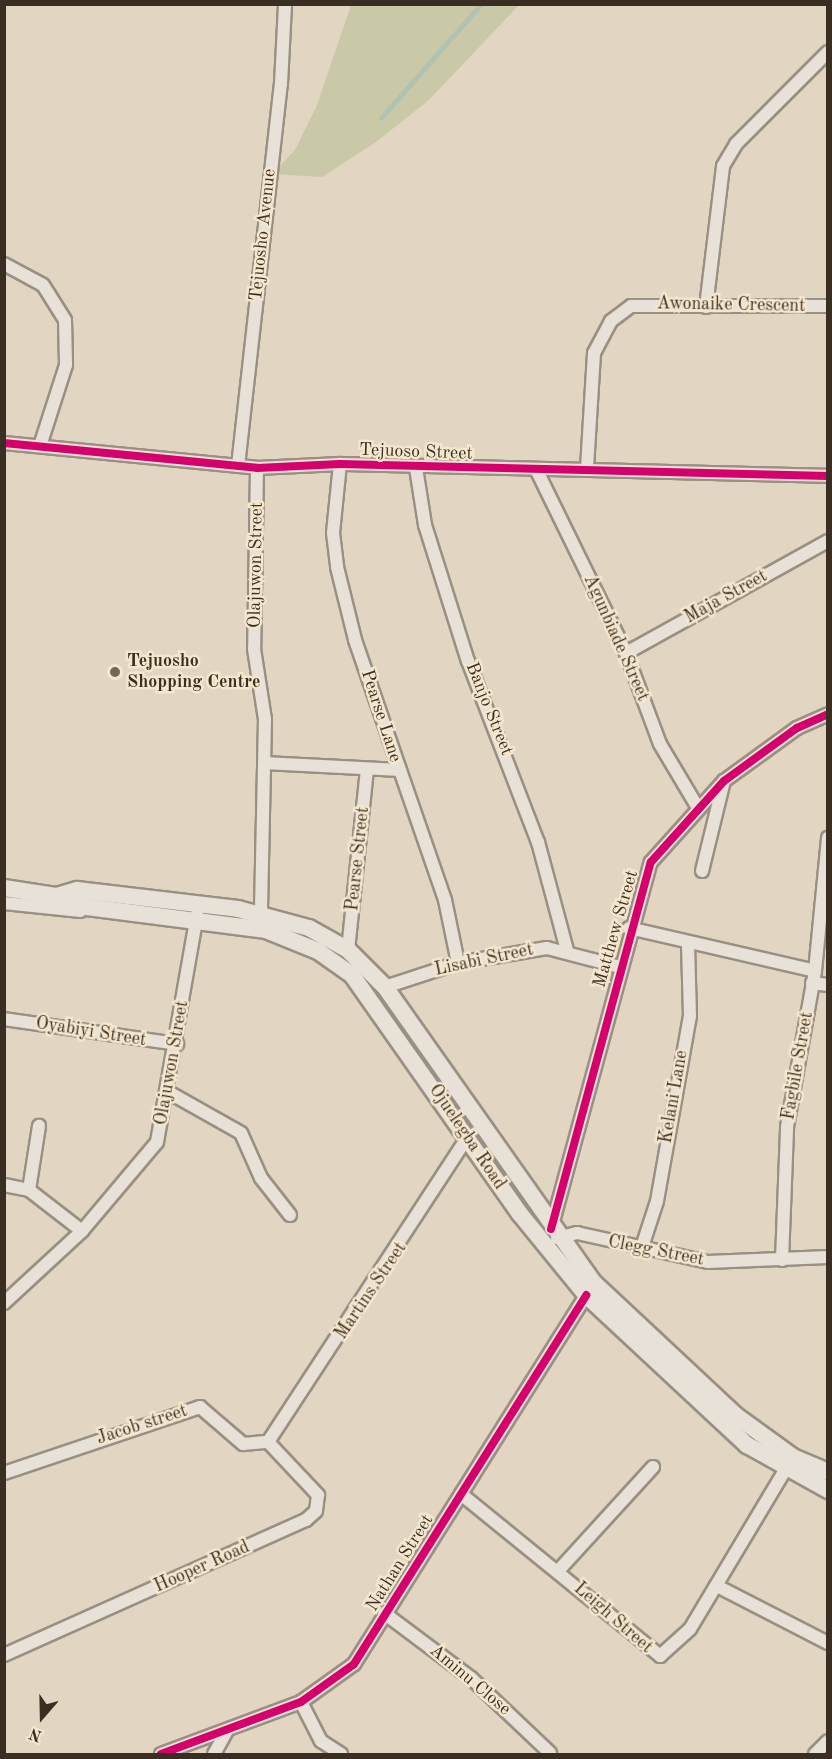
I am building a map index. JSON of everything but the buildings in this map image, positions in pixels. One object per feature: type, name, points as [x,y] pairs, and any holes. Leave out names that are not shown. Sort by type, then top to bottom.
[{"type":"main road","name":"Ojuelegba Road","points":[[4,888],[57,896],[79,906],[113,910],[261,913],[309,928],[348,950],[385,987],[554,1233],[624,1314],[789,1464],[828,1490]]},
{"type":"main road","name":"Ojuelegba Road","points":[[57,896],[77,890],[197,913],[272,931],[318,951],[352,975],[468,1136],[520,1214],[586,1295],[747,1445],[789,1464],[828,1472]]},
{"type":"street","name":"Tejuosho Avenue","points":[[238,466],[281,84],[285,4]]},
{"type":"street","points":[[706,307],[723,166],[743,137],[827,56]]},
{"type":"street","points":[[4,264],[43,285],[65,320],[66,365],[40,446]]},
{"type":"street","name":"Awonaike Crescent","points":[[587,468],[590,370],[601,334],[642,302],[706,307],[828,306]]},
{"type":"street","name":"Tejuoso Street","points":[[4,443],[257,468],[340,464],[416,468],[587,468],[828,476]]},
{"type":"street","name":"Pearse Lane","points":[[340,464],[333,533],[337,567],[399,770],[417,809],[458,963]]},
{"type":"street","name":"Olajuwon Street","points":[[257,468],[254,649],[266,719],[261,913]]},
{"type":"street","name":"Banjo Street","points":[[416,468],[425,525],[468,660],[538,842],[567,950]]},
{"type":"street","name":"Agunbiade Street","points":[[536,469],[626,653],[660,744],[698,806]]},
{"type":"street","name":"Maja Street","points":[[626,653],[828,542]]},
{"type":"street","name":"Matthew Street","points":[[554,1233],[629,928],[651,862],[698,806],[724,781],[797,728],[828,714]]},
{"type":"street","points":[[265,763],[399,770]]},
{"type":"street","name":"Pearse Street","points":[[348,950],[367,769]]},
{"type":"street","points":[[702,871],[724,781]]},
{"type":"street","name":"Fagbile Street","points":[[782,1260],[787,1127],[814,977],[828,838]]},
{"type":"street","points":[[4,903],[113,910]]},
{"type":"street","name":"Olajuwon Street","points":[[4,1303],[82,1231],[157,1142],[170,1093],[197,913]]},
{"type":"street","points":[[629,928],[688,946],[814,977],[828,985]]},
{"type":"street","name":"Kelani Lane","points":[[642,1247],[657,1201],[690,1016],[688,946]]},
{"type":"street","name":"Lisabi Street","points":[[385,987],[458,963],[547,948],[567,950],[620,967]]},
{"type":"street","name":"Oyabiyi Street","points":[[4,1019],[177,1044]]},
{"type":"street","points":[[170,1093],[241,1133],[261,1178],[290,1215]]},
{"type":"street","points":[[29,1190],[39,1126]]},
{"type":"street","name":"Martins Street","points":[[268,1442],[468,1136]]},
{"type":"street","points":[[4,1185],[29,1190],[82,1231]]},
{"type":"street","name":"Clegg Street","points":[[554,1233],[577,1233],[708,1262],[828,1257]]},
{"type":"street","name":"Nathan Street","points":[[161,1755],[301,1702],[354,1664],[586,1295]]},
{"type":"street","name":"Jacob street","points":[[4,1473],[200,1407],[243,1444],[268,1442]]},
{"type":"street","name":"Hooper Road","points":[[4,1655],[306,1520],[316,1511],[318,1495],[268,1442]]},
{"type":"street","name":"Leigh Street","points":[[461,1494],[660,1656],[690,1629],[789,1464]]},
{"type":"street","points":[[558,1571],[653,1467]]},
{"type":"street","points":[[717,1586],[828,1643]]},
{"type":"street","name":"Aminu Close","points":[[384,1613],[471,1678],[550,1753]]},
{"type":"street","points":[[301,1702],[321,1741],[341,1755]]},
{"type":"street","points":[[214,1755],[227,1731]]},
{"type":"street","points":[[815,1755],[828,1741]]},
{"type":"green space","points":[[351,5],[519,5],[429,100],[376,142],[322,177],[272,174],[295,150],[317,105]]},
{"type":"waterway","points":[[381,118],[481,4]]},
{"type":"cycle path","points":[[4,443],[257,468],[340,464],[828,476]]},
{"type":"cycle path","points":[[551,1229],[651,862],[724,781],[797,728],[828,714]]},
{"type":"cycle path","points":[[161,1754],[301,1702],[354,1664],[586,1295]]},
{"type":"place","name":"Tejuosho Shopping Centre","points":[[115,672]]}]
